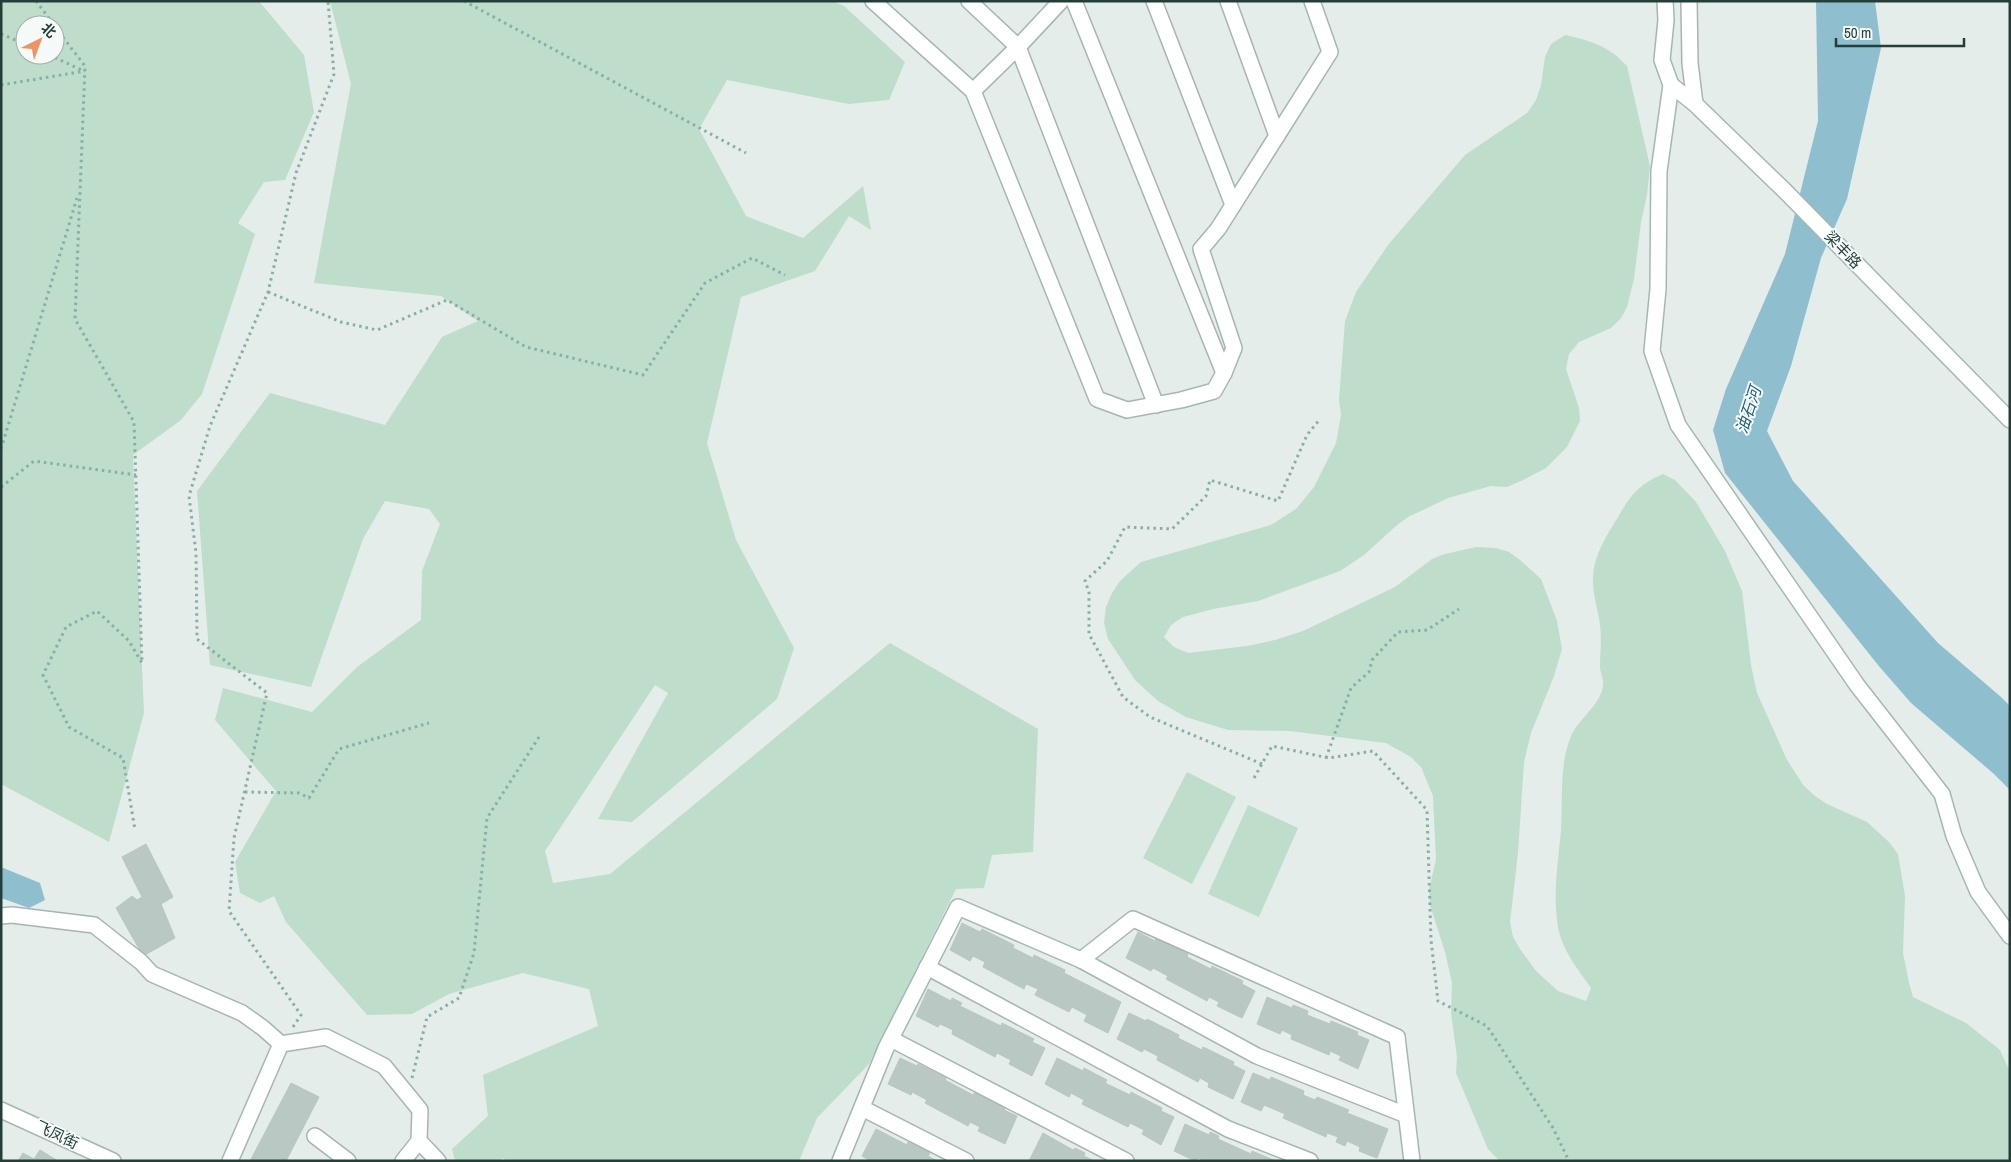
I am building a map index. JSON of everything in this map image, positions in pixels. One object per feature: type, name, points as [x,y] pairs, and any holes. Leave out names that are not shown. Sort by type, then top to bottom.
[{"type":"street","points":[[873,1],[973,90],[1097,399],[1127,410],[1214,391],[1224,373],[1234,348],[1201,249],[1218,229],[1330,52],[1312,1]]},
{"type":"street","points":[[968,1],[1018,46],[1156,405]]},
{"type":"street","points":[[973,90],[1061,1]]},
{"type":"street","points":[[1074,1],[1224,373]]},
{"type":"street","points":[[1154,1],[1233,205]]},
{"type":"street","points":[[1228,1],[1277,136]]},
{"type":"street","points":[[1665,1],[1666,20],[1662,60],[1671,84],[1659,171],[1658,289],[1652,351],[1678,425],[1857,685],[1942,794],[1954,836],[1978,892],[2010,936]]},
{"type":"street","points":[[1689,1],[1690,63],[1695,104]]},
{"type":"street","name":"梁丰路","points":[[1671,84],[1695,104],[1785,191],[2010,420]]},
{"type":"street","points":[[840,1161],[891,1039],[958,907],[1081,960],[1257,1056],[1406,1115]]},
{"type":"street","points":[[1,916],[12,915],[94,925],[141,962],[152,974],[242,1014],[263,1028],[281,1044]]},
{"type":"street","points":[[1081,960],[1133,919],[1397,1037],[1412,1161]]},
{"type":"street","points":[[927,967],[1228,1129],[1310,1161]]},
{"type":"street","points":[[281,1044],[326,1037],[384,1066],[420,1110],[418,1141],[403,1161]]},
{"type":"street","points":[[891,1039],[1126,1161]]},
{"type":"street","points":[[230,1161],[281,1044]]},
{"type":"street","points":[[862,1108],[966,1161]]},
{"type":"street","name":"飞凤街","points":[[1,1110],[113,1161]]},
{"type":"street","points":[[315,1136],[348,1161]]},
{"type":"street","points":[[418,1141],[438,1161]]},
{"type":"path","points":[[36,1],[46,15]]},
{"type":"path","points":[[281,1044],[301,1015],[229,911],[234,838],[267,693],[197,638],[196,553],[190,496],[210,426],[268,292],[296,173],[334,74],[328,1]]},
{"type":"path","points":[[464,1],[746,153]]},
{"type":"path","points":[[1,34],[15,40]]},
{"type":"path","points":[[65,40],[85,66],[74,319],[134,422],[142,663],[129,641],[97,611],[66,626],[43,675],[69,727],[123,758],[135,830]]},
{"type":"path","points":[[65,62],[85,71]]},
{"type":"path","points":[[1,85],[85,71]]},
{"type":"path","points":[[1,449],[79,192]]},
{"type":"path","points":[[268,292],[341,322],[377,330],[447,300],[526,347],[643,375],[705,283],[752,258],[785,276]]},
{"type":"path","points":[[1262,764],[1150,717],[1123,697],[1089,634],[1089,592],[1085,581],[1107,561],[1126,527],[1172,529],[1206,496],[1210,480],[1278,501],[1307,435],[1320,419]]},
{"type":"path","points":[[1,487],[34,460],[136,475]]},
{"type":"path","points":[[1326,758],[1351,688],[1369,672],[1372,660],[1398,632],[1427,630],[1459,609]]},
{"type":"path","points":[[245,792],[299,793],[309,798],[339,748],[429,723]]},
{"type":"path","points":[[408,1095],[427,1017],[459,998],[474,953],[487,818],[540,737]]},
{"type":"path","points":[[1254,778],[1272,746],[1326,758],[1374,751],[1427,810],[1431,940],[1438,1001],[1487,1026],[1552,1128],[1568,1161]]},
{"type":"green space","points":[[1,1],[259,1],[304,55],[314,112],[285,180],[264,182],[238,223],[255,234],[202,394],[181,420],[133,455],[144,713],[109,842],[1,784]]},
{"type":"green space","points":[[330,1],[832,1],[844,6],[905,62],[889,100],[849,104],[727,80],[699,129],[746,216],[803,238],[863,186],[871,230],[849,216],[815,271],[741,297],[707,443],[736,540],[794,648],[777,699],[632,822],[598,819],[668,693],[655,685],[545,851],[553,883],[610,874],[890,643],[1038,729],[1033,852],[992,855],[984,888],[956,889],[869,1064],[817,1118],[799,1161],[506,1161],[503,1158],[499,1161],[455,1161],[452,1149],[488,1116],[483,1075],[598,1026],[589,989],[523,973],[449,994],[412,1014],[367,1015],[286,922],[274,896],[260,903],[240,893],[235,862],[276,791],[215,720],[223,688],[312,712],[357,667],[421,620],[422,571],[440,524],[429,509],[385,501],[363,539],[311,687],[210,665],[197,491],[270,393],[385,425],[442,337],[478,321],[441,296],[314,283],[351,84]]},
{"type":"green space","points":[[1565,35],[1599,45],[1627,66],[1650,166],[1634,279],[1627,307],[1621,318],[1611,328],[1579,342],[1569,354],[1566,369],[1579,408],[1580,421],[1567,447],[1546,468],[1521,481],[1507,487],[1491,486],[1448,498],[1408,517],[1364,555],[1340,571],[1258,601],[1213,609],[1183,617],[1171,625],[1164,637],[1174,647],[1188,653],[1247,646],[1275,640],[1303,631],[1395,587],[1432,559],[1445,554],[1476,547],[1496,548],[1509,552],[1520,560],[1541,579],[1557,621],[1562,649],[1554,676],[1531,733],[1524,762],[1518,853],[1510,922],[1513,937],[1536,971],[1558,991],[1586,1001],[1591,988],[1572,961],[1561,939],[1557,919],[1556,894],[1561,830],[1562,782],[1567,747],[1575,729],[1598,699],[1603,685],[1600,666],[1601,630],[1593,589],[1594,568],[1598,553],[1606,538],[1626,503],[1636,491],[1663,474],[1675,480],[1696,502],[1725,551],[1742,591],[1751,665],[1757,693],[1787,760],[1804,786],[1815,796],[1827,804],[1867,822],[1889,842],[1898,854],[1905,896],[1903,953],[1913,997],[1966,1023],[2000,1050],[2010,1072],[2010,1161],[1500,1161],[1488,1149],[1456,1073],[1457,1057],[1451,1013],[1452,983],[1445,952],[1430,905],[1429,890],[1436,859],[1433,796],[1421,767],[1411,757],[1386,743],[1290,731],[1228,730],[1186,717],[1158,701],[1135,680],[1108,639],[1104,623],[1106,607],[1112,593],[1120,581],[1141,562],[1271,525],[1296,509],[1314,487],[1336,443],[1341,415],[1339,400],[1345,321],[1356,292],[1388,245],[1465,155],[1527,113],[1536,100],[1541,85],[1545,57],[1551,44]]},
{"type":"green space","points":[[1187,772],[1236,797],[1192,884],[1143,858]]},
{"type":"green space","points":[[1248,805],[1298,828],[1259,917],[1208,894]]},
{"type":"water","name":"油石河","points":[[1816,1],[1875,1],[1881,48],[1847,199],[1821,258],[1791,366],[1767,431],[1793,481],[1938,643],[2010,706],[2010,790],[1911,703],[1878,665],[1725,473],[1713,430],[1726,389],[1785,254],[1818,121]]},
{"type":"water","points":[[1,867],[40,883],[45,900],[29,908],[1,898]]},
{"type":"building","points":[[146,844],[173,897],[161,904],[175,938],[143,956],[116,908],[132,896],[137,900],[142,897],[122,857]]},
{"type":"building","points":[[962,923],[980,932],[982,929],[1014,945],[1013,948],[1033,958],[1034,955],[1065,970],[1064,973],[1121,1002],[1108,1033],[1084,1021],[1087,1015],[1072,1007],[1069,1012],[1035,995],[1038,989],[1026,984],[1024,989],[983,967],[985,962],[973,956],[970,961],[950,950]]},
{"type":"building","points":[[1138,932],[1155,941],[1156,938],[1188,954],[1187,957],[1211,969],[1212,966],[1243,981],[1242,984],[1255,991],[1242,1018],[1217,1006],[1219,1002],[1209,997],[1207,1001],[1166,979],[1168,976],[1153,968],[1151,971],[1126,958]]},
{"type":"building","points":[[928,989],[951,1001],[952,998],[962,1003],[960,1006],[1001,1026],[1002,1023],[1034,1039],[1032,1042],[1045,1048],[1032,1076],[1009,1064],[1011,1060],[997,1053],[995,1057],[952,1034],[953,1030],[940,1024],[938,1027],[916,1016]]},
{"type":"building","points":[[1267,997],[1292,1008],[1293,1005],[1308,1011],[1307,1015],[1330,1024],[1331,1021],[1358,1032],[1357,1035],[1369,1040],[1358,1069],[1339,1060],[1341,1056],[1330,1051],[1329,1055],[1291,1039],[1292,1035],[1282,1030],[1280,1034],[1257,1024]]},
{"type":"building","points":[[1129,1013],[1146,1021],[1147,1019],[1179,1035],[1178,1038],[1202,1050],[1203,1047],[1234,1062],[1233,1065],[1245,1071],[1233,1099],[1208,1087],[1209,1083],[1200,1078],[1198,1082],[1157,1060],[1158,1056],[1144,1049],[1142,1052],[1117,1039]]},
{"type":"building","points":[[900,1058],[917,1066],[918,1064],[946,1078],[945,1080],[973,1095],[975,1092],[1006,1107],[1004,1110],[1017,1116],[1005,1144],[978,1131],[980,1127],[970,1122],[968,1126],[925,1103],[927,1100],[912,1092],[911,1095],[888,1084]]},
{"type":"building","points":[[1057,1058],[1083,1071],[1084,1068],[1107,1080],[1105,1083],[1130,1095],[1131,1092],[1162,1108],[1161,1111],[1174,1117],[1161,1145],[1142,1134],[1144,1130],[1130,1123],[1128,1127],[1082,1104],[1084,1100],[1071,1093],[1069,1097],[1045,1084]]},
{"type":"building","points":[[1253,1073],[1270,1080],[1271,1077],[1304,1091],[1303,1095],[1315,1100],[1317,1097],[1349,1110],[1347,1113],[1388,1129],[1377,1158],[1359,1151],[1360,1147],[1347,1141],[1345,1146],[1336,1142],[1338,1137],[1327,1133],[1326,1137],[1283,1118],[1285,1114],[1264,1105],[1261,1111],[1241,1102]]},
{"type":"building","points":[[291,1083],[319,1097],[286,1161],[250,1161]]},
{"type":"building","points":[[1185,1124],[1209,1135],[1210,1132],[1219,1136],[1218,1139],[1251,1154],[1252,1151],[1276,1161],[1204,1161],[1199,1158],[1195,1161],[1174,1151]]},
{"type":"building","points":[[876,1129],[907,1145],[908,1142],[930,1153],[928,1156],[937,1161],[871,1161],[862,1156]]},
{"type":"building","points":[[1043,1133],[1073,1150],[1075,1148],[1085,1153],[1084,1156],[1094,1161],[1029,1161]]},
{"type":"building","points":[[40,1150],[58,1161],[18,1161],[23,1153],[34,1159]]}]
